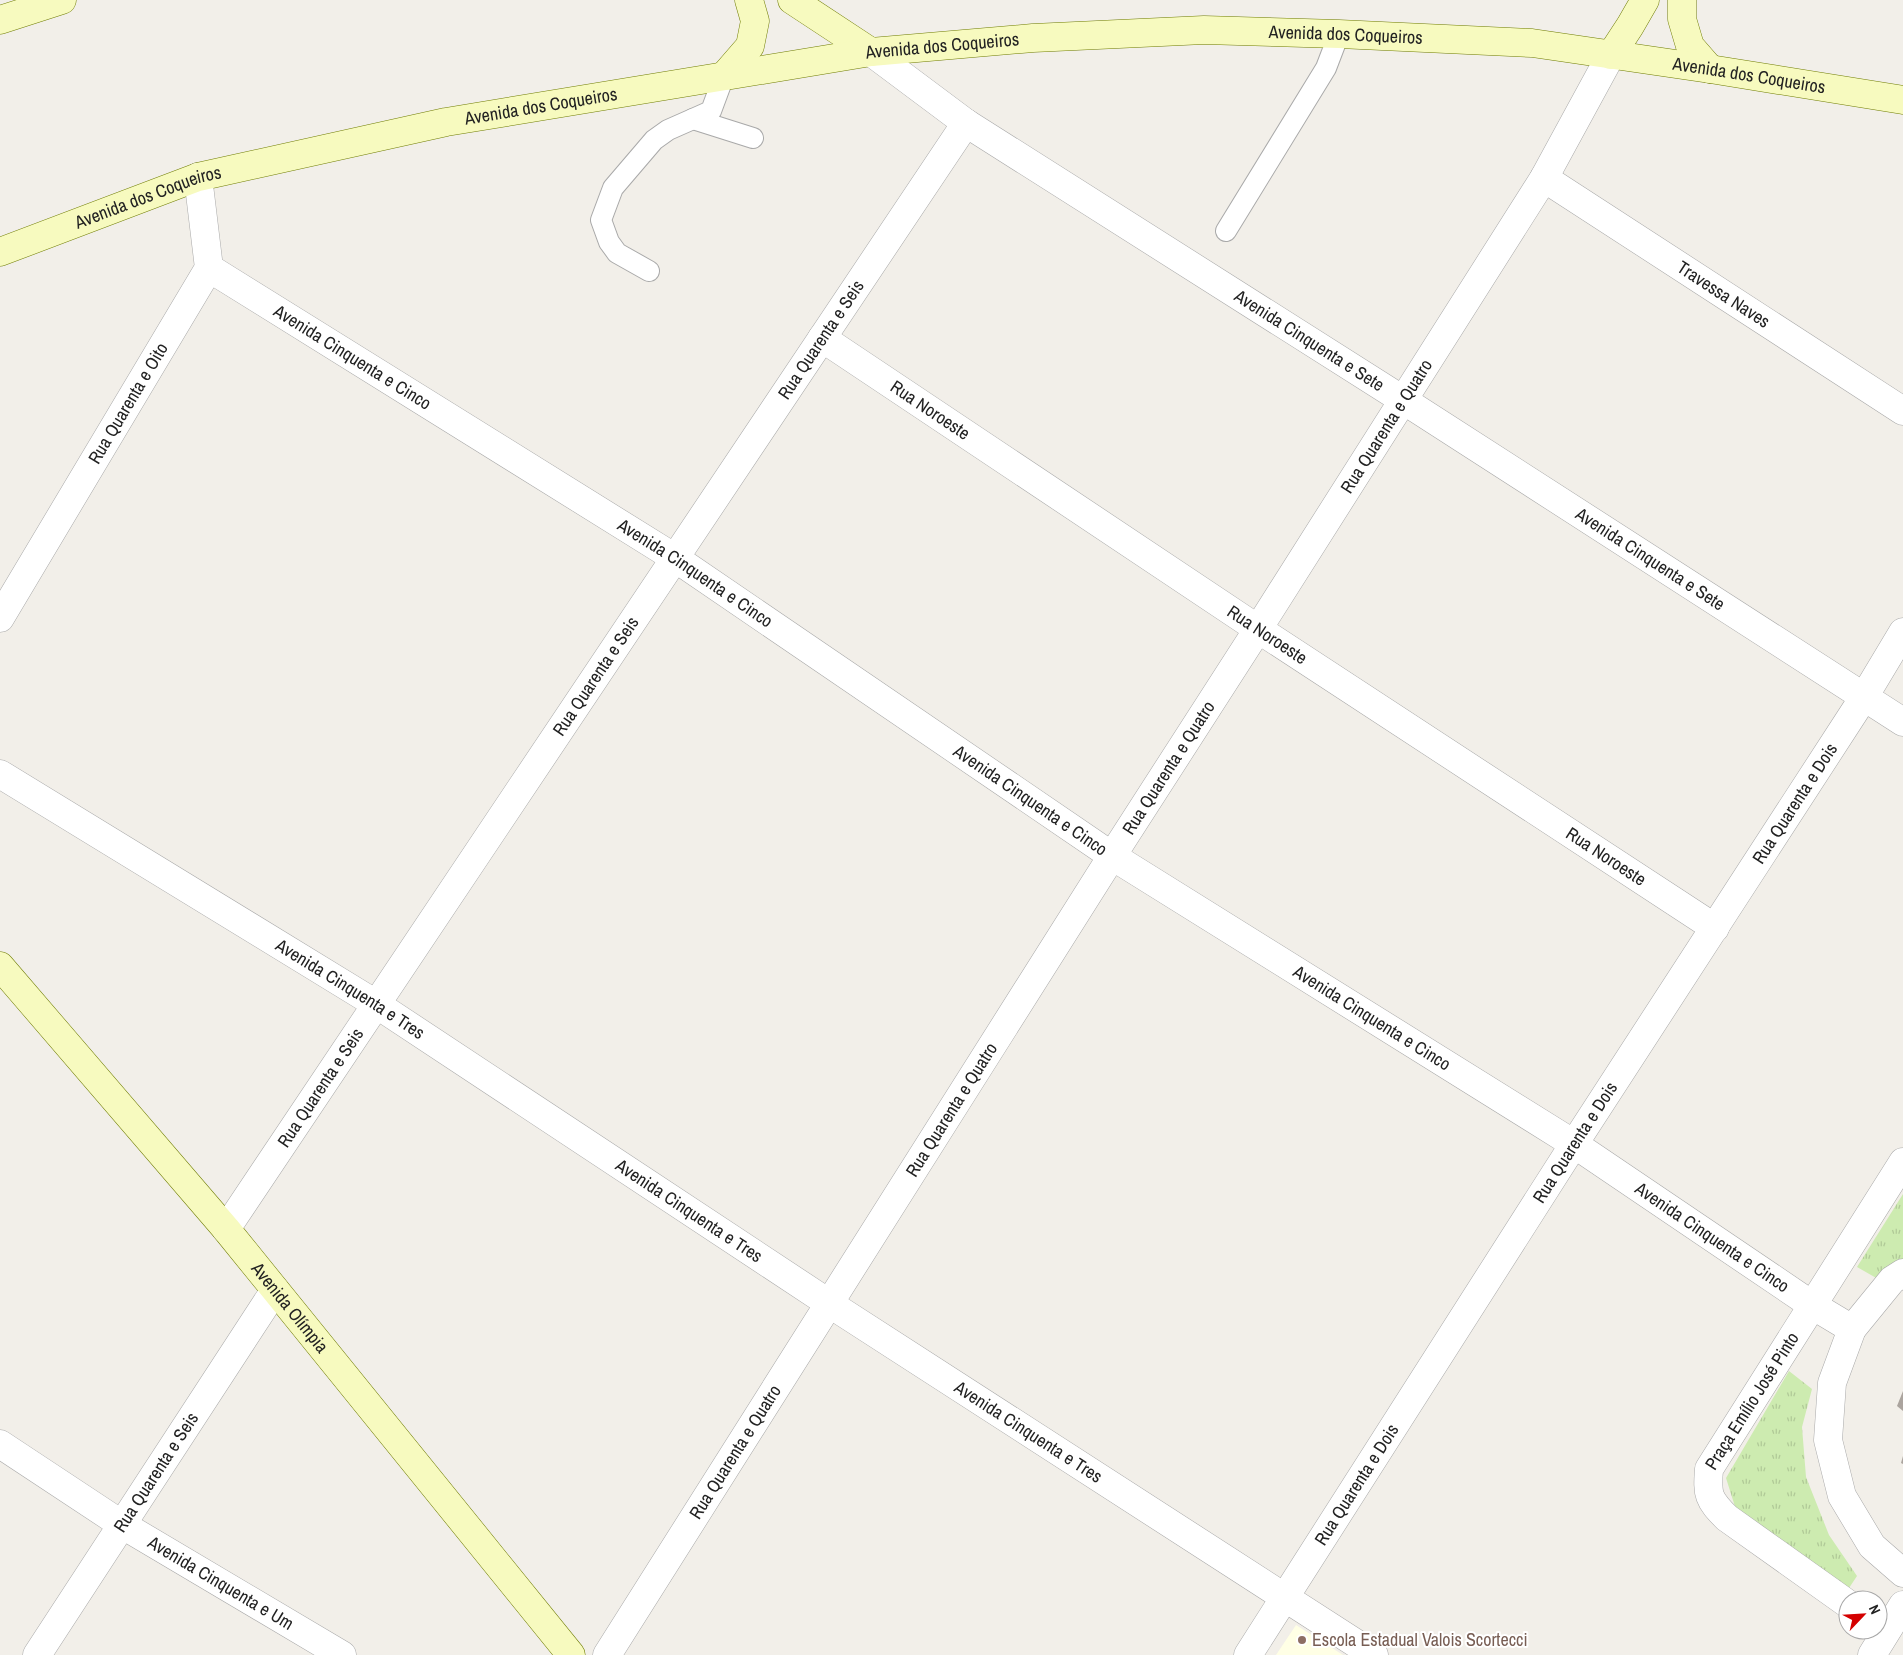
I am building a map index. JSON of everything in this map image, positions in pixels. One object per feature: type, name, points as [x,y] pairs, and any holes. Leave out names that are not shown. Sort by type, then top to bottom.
[{"type":"main road","points":[[0,20],[62,0]]},
{"type":"main road","points":[[724,76],[750,46],[755,21],[749,0]]},
{"type":"main road","points":[[792,0],[871,52]]},
{"type":"main road","points":[[1611,55],[1645,0]]},
{"type":"main road","points":[[1682,0],[1682,19],[1690,46],[1710,69]]},
{"type":"main road","name":"Avenida dos Coqueiros","points":[[0,252],[198,178],[446,122],[871,52],[1034,38],[1204,30],[1532,43],[1903,100]]},
{"type":"main road","name":"Avenida Olímpia","points":[[0,966],[226,1229],[571,1655]]},
{"type":"street","name":"Avenida Cinquenta e Sete","points":[[871,52],[966,123],[1403,400],[1903,722]]},
{"type":"street","name":"Rua Quarenta e Quatro","points":[[607,1655],[1112,856],[1258,630],[1544,178],[1611,55]]},
{"type":"street","name":"Rua Quarenta e Seis","points":[[226,1229],[966,123]]},
{"type":"street","points":[[198,178],[209,268]]},
{"type":"street","name":"Travessa Naves","points":[[1544,178],[1903,411]]},
{"type":"street","name":"Avenida Cinquenta e Cinco","points":[[209,268],[675,558],[1112,856],[1574,1144],[1812,1305],[1852,1329]]},
{"type":"street","name":"Rua Quarenta e Oito","points":[[0,618],[209,268]]},
{"type":"street","name":"Rua Noroeste","points":[[822,338],[1258,630],[1715,928]]},
{"type":"street","name":"Rua Quarenta e Dois","points":[[1248,1655],[1574,1144],[1864,697],[1903,632]]},
{"type":"street","name":"Avenida Cinquenta e Tres","points":[[0,774],[376,1004],[830,1304],[1374,1655]]},
{"type":"street","name":"Praça Emílio José Pinto","points":[[1838,1597],[1727,1518],[1714,1505],[1708,1491],[1709,1469],[1903,1162]]},
{"type":"street","points":[[1903,1273],[1892,1280],[1852,1329],[1832,1382],[1828,1440],[1842,1496],[1872,1546],[1903,1574]]},
{"type":"street","name":"Rua Quarenta e Seis","points":[[37,1655],[274,1290]]},
{"type":"street","name":"Avenida Cinquenta e Um","points":[[0,1444],[121,1524],[342,1655]]},
{"type":"street","points":[[1872,1655],[1889,1634],[1903,1605]]},
{"type":"lane","points":[[1226,231],[1326,68],[1339,34]]},
{"type":"lane","points":[[650,271],[616,253],[609,242],[601,220],[614,188],[654,140],[668,130],[711,111],[724,76]]},
{"type":"lane","points":[[693,119],[753,138]]},
{"type":"shaded area","name":"Escola Estadual Valois Scortecci","points":[[1296,1625],[1343,1655],[1276,1655]]},
{"type":"green space","points":[[1903,1194],[1903,1260],[1878,1279],[1857,1267]]},
{"type":"green space","points":[[1789,1371],[1812,1389],[1802,1427],[1806,1477],[1829,1535],[1857,1576],[1848,1590],[1840,1590],[1737,1513],[1726,1478]]},
{"type":"place","name":"Escola Estadual Valois Scortecci","points":[[1302,1640]]}]
